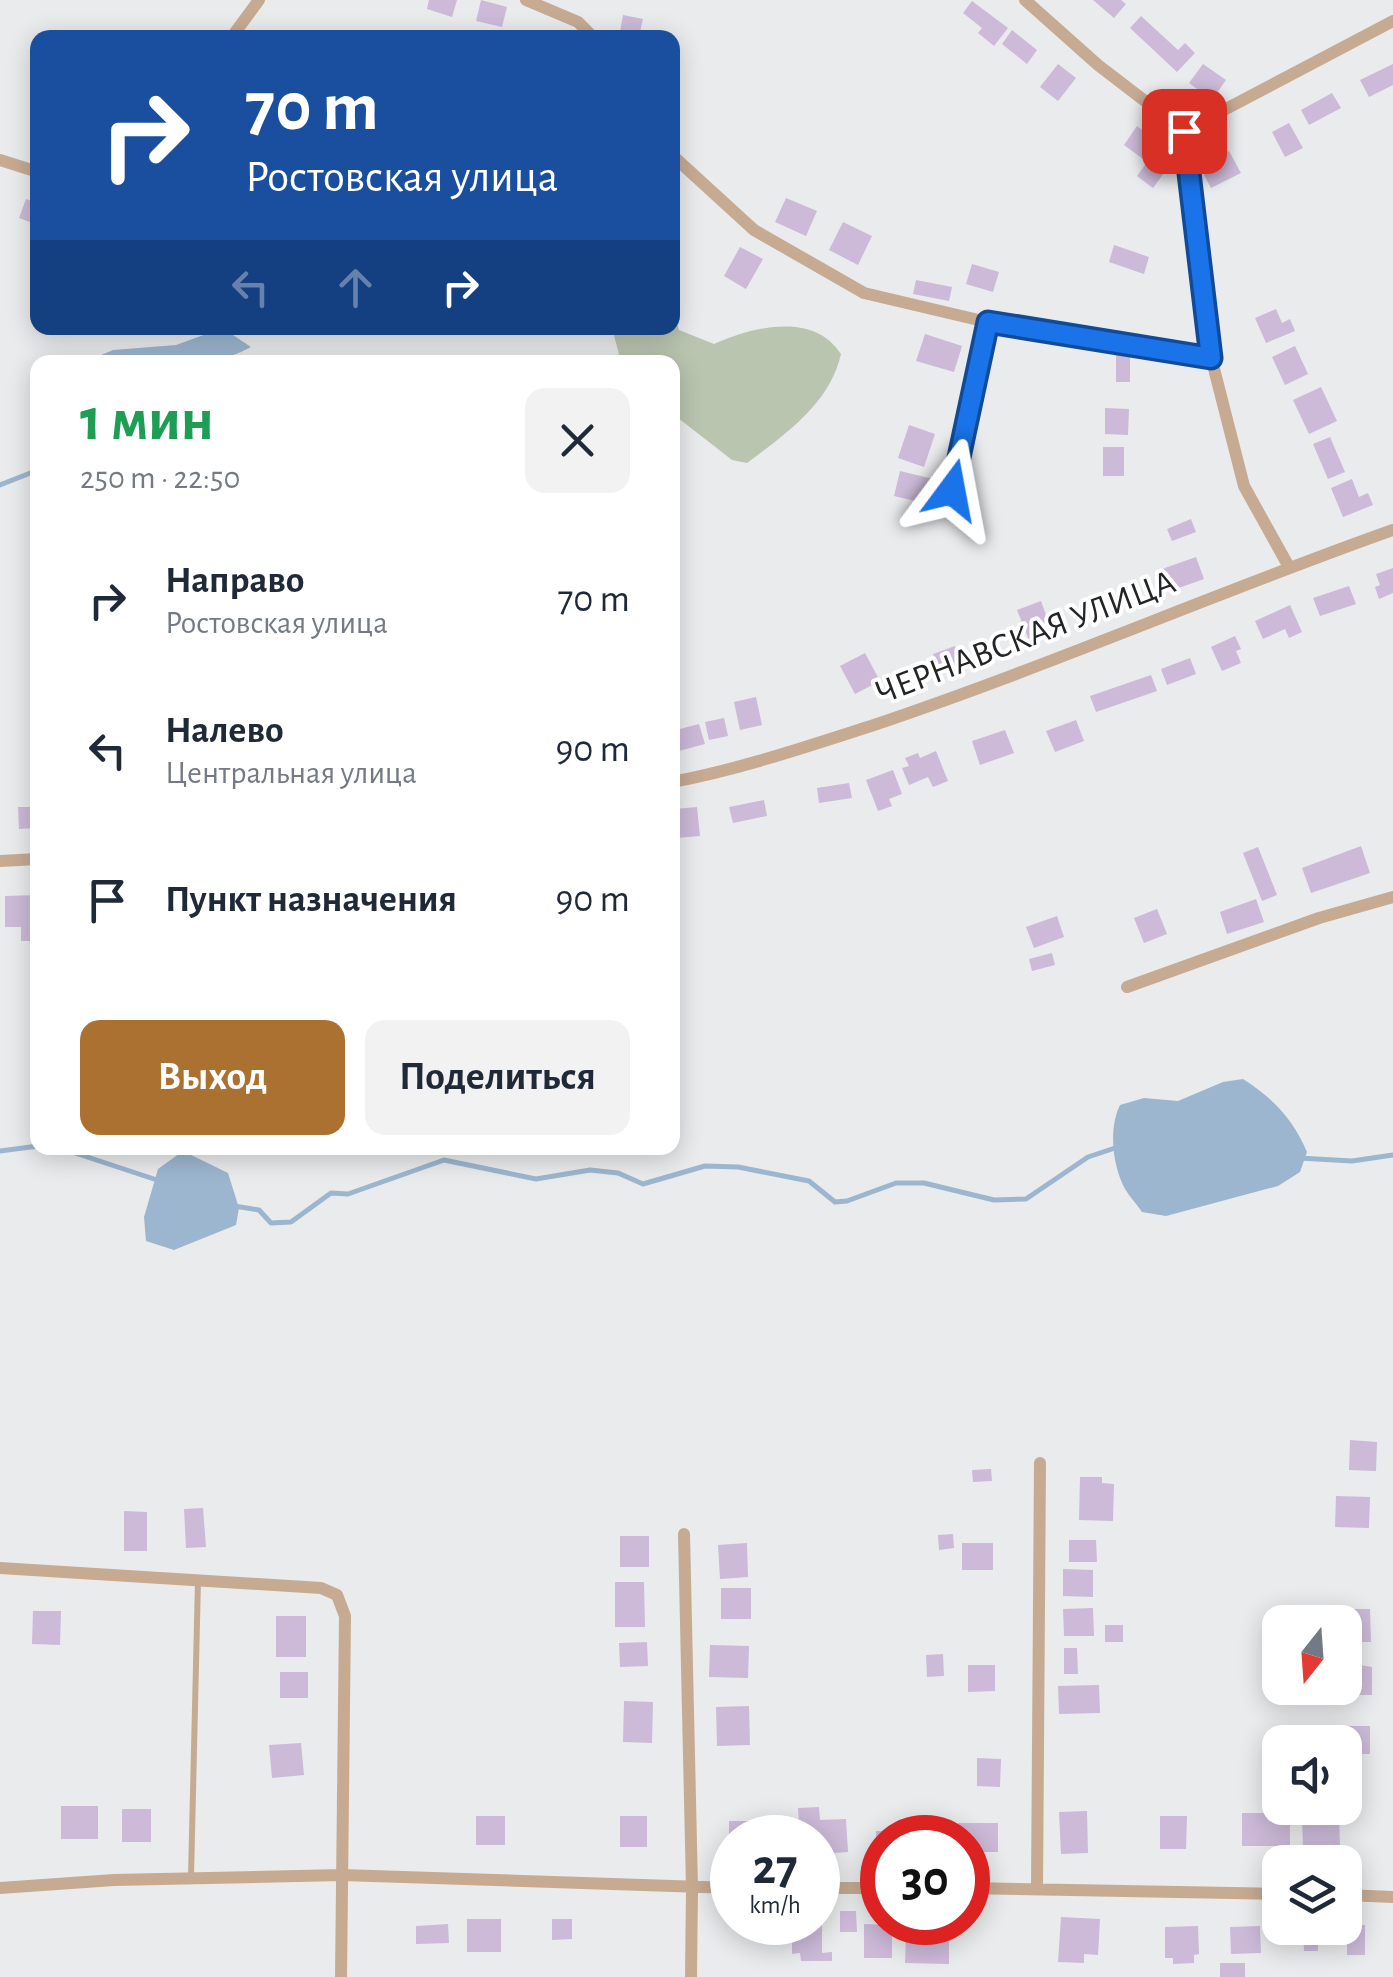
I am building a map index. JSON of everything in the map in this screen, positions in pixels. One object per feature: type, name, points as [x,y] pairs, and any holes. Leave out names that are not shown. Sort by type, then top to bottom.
[{"type":"street","points":[[237,30],[259,0]]},
{"type":"street","points":[[526,0],[578,22],[586,30]]},
{"type":"street","points":[[1025,0],[1098,65],[1184,131],[1211,358],[1244,486],[1289,567]]},
{"type":"street","points":[[1184,131],[1393,22]]},
{"type":"street","points":[[0,160],[30,169]]},
{"type":"street","points":[[680,162],[754,230],[864,294],[988,322],[1211,358]]},
{"type":"street","points":[[952,490],[988,322]]},
{"type":"street","name":"ЧЕРНАВСКАЯ УЛИЦА","points":[[680,780],[740,769],[962,696],[1393,530]]},
{"type":"street","points":[[0,861],[30,859]]},
{"type":"street","points":[[1128,987],[1319,918],[1393,897]]},
{"type":"street","points":[[1038,1888],[1040,1464]]},
{"type":"street","points":[[684,1534],[691,1977]]},
{"type":"street","points":[[0,1568],[320,1588],[337,1595],[345,1616],[341,1977]]},
{"type":"street","points":[[0,1888],[342,1876],[710,1888]]},
{"type":"street","points":[[990,1888],[1262,1894]]},
{"type":"street","points":[[1362,1896],[1393,1897]]},
{"type":"lane","points":[[192,1879],[198,1580]]},
{"type":"green space","points":[[782,326],[815,332],[841,354],[817,402],[777,441],[747,463],[732,460],[680,419],[680,355],[619,355],[614,335],[680,335],[680,330],[714,344],[746,332]]},
{"type":"water","points":[[204,335],[233,335],[251,347],[232,355],[101,355],[113,350],[176,345]]},
{"type":"water","points":[[1243,1079],[1289,1119],[1307,1152],[1300,1172],[1278,1186],[1166,1216],[1142,1212],[1116,1166],[1113,1134],[1120,1105],[1144,1098],[1178,1101],[1223,1082]]},
{"type":"water","points":[[177,1155],[191,1155],[228,1173],[239,1208],[236,1225],[174,1250],[146,1241],[144,1217],[158,1169]]},
{"type":"building","points":[[429,0],[457,0],[452,17],[427,9]]},
{"type":"building","points":[[481,0],[507,7],[502,27],[476,21]]},
{"type":"building","points":[[1093,0],[1121,0],[1126,4],[1114,18]]},
{"type":"building","points":[[972,1],[1008,28],[994,46],[978,33],[982,28],[963,13]]},
{"type":"building","points":[[623,15],[643,19],[640,30],[620,30]]},
{"type":"building","points":[[1141,16],[1178,50],[1185,43],[1195,53],[1177,72],[1130,28]]},
{"type":"building","points":[[1012,30],[1037,50],[1027,64],[1002,44]]},
{"type":"building","points":[[1058,64],[1076,78],[1058,101],[1040,87]]},
{"type":"building","points":[[1203,64],[1226,80],[1212,100],[1189,83]]},
{"type":"building","points":[[1393,64],[1393,85],[1369,97],[1360,80]]},
{"type":"building","points":[[1332,93],[1341,108],[1309,125],[1301,110]]},
{"type":"building","points":[[1289,123],[1303,148],[1285,157],[1272,132]]},
{"type":"building","points":[[1137,126],[1177,155],[1153,188],[1137,176],[1147,162],[1124,145]]},
{"type":"building","points":[[1229,151],[1241,173],[1211,188],[1200,167]]},
{"type":"building","points":[[786,198],[817,211],[806,236],[775,222]]},
{"type":"building","points":[[26,199],[30,200],[30,222],[19,218]]},
{"type":"building","points":[[843,222],[872,236],[858,265],[829,250]]},
{"type":"building","points":[[1114,245],[1149,257],[1144,274],[1109,262]]},
{"type":"building","points":[[740,247],[763,259],[746,289],[724,276]]},
{"type":"building","points":[[972,264],[999,272],[993,292],[966,284]]},
{"type":"building","points":[[916,280],[952,287],[949,301],[913,294]]},
{"type":"building","points":[[1276,309],[1282,323],[1290,319],[1295,331],[1266,343],[1255,318]]},
{"type":"building","points":[[925,334],[962,346],[954,372],[916,361]]},
{"type":"building","points":[[1295,346],[1308,374],[1285,385],[1272,357]]},
{"type":"building","points":[[1116,350],[1130,351],[1130,382],[1116,382]]},
{"type":"building","points":[[1321,387],[1337,421],[1309,434],[1293,400]]},
{"type":"building","points":[[1105,408],[1129,409],[1128,435],[1105,434]]},
{"type":"building","points":[[909,425],[935,434],[924,467],[898,458]]},
{"type":"building","points":[[1330,437],[1345,472],[1328,479],[1313,444]]},
{"type":"building","points":[[1103,447],[1124,447],[1124,476],[1103,476]]},
{"type":"building","points":[[900,471],[933,479],[928,504],[894,496]]},
{"type":"building","points":[[1352,479],[1359,497],[1368,493],[1373,505],[1343,517],[1331,488]]},
{"type":"building","points":[[1191,519],[1196,532],[1172,541],[1167,529]]},
{"type":"building","points":[[1196,557],[1204,579],[1170,591],[1162,569]]},
{"type":"building","points":[[1393,568],[1393,593],[1379,599],[1376,574]]},
{"type":"building","points":[[1349,586],[1356,604],[1320,616],[1313,598]]},
{"type":"building","points":[[1041,601],[1052,632],[1029,640],[1017,610]]},
{"type":"building","points":[[1290,605],[1302,632],[1289,638],[1285,629],[1263,639],[1255,621]]},
{"type":"building","points":[[1235,636],[1241,649],[1236,651],[1241,663],[1222,671],[1211,647]]},
{"type":"building","points":[[955,646],[963,666],[941,675],[933,654]]},
{"type":"building","points":[[865,653],[880,681],[855,694],[840,666]]},
{"type":"building","points":[[1190,658],[1196,674],[1167,685],[1161,669]]},
{"type":"building","points":[[1151,675],[1157,691],[1096,712],[1090,696]]},
{"type":"building","points":[[756,697],[762,725],[740,730],[734,702]]},
{"type":"building","points":[[724,718],[728,736],[709,740],[705,722]]},
{"type":"building","points":[[1076,720],[1084,741],[1055,752],[1046,731]]},
{"type":"building","points":[[699,724],[705,744],[680,751],[680,729]]},
{"type":"building","points":[[1005,730],[1014,753],[980,765],[972,741]]},
{"type":"building","points":[[936,751],[948,781],[933,787],[928,777],[909,785],[902,768],[909,766],[905,758],[918,753],[920,758]]},
{"type":"building","points":[[893,770],[902,794],[889,799],[892,806],[878,811],[866,780]]},
{"type":"building","points":[[849,783],[852,798],[819,803],[817,788]]},
{"type":"building","points":[[764,800],[767,816],[733,823],[729,807]]},
{"type":"building","points":[[18,807],[30,807],[30,828],[19,829]]},
{"type":"building","points":[[697,807],[700,836],[680,838],[680,808]]},
{"type":"building","points":[[1361,846],[1370,873],[1311,893],[1302,868]]},
{"type":"building","points":[[1258,847],[1277,895],[1262,901],[1243,853]]},
{"type":"building","points":[[30,895],[30,941],[21,941],[21,927],[5,927],[5,896]]},
{"type":"building","points":[[1256,899],[1264,922],[1227,934],[1220,912]]},
{"type":"building","points":[[1157,909],[1167,934],[1144,943],[1134,918]]},
{"type":"building","points":[[1057,916],[1064,937],[1034,948],[1026,927]]},
{"type":"building","points":[[1052,953],[1055,965],[1032,971],[1029,959]]},
{"type":"building","points":[[1350,1440],[1377,1442],[1376,1471],[1349,1470]]},
{"type":"building","points":[[991,1469],[992,1481],[973,1482],[972,1470]]},
{"type":"building","points":[[1080,1477],[1102,1477],[1102,1483],[1114,1484],[1113,1521],[1079,1520]]},
{"type":"building","points":[[1336,1496],[1370,1497],[1369,1528],[1335,1527]]},
{"type":"building","points":[[203,1508],[206,1547],[186,1548],[184,1509]]},
{"type":"building","points":[[124,1511],[147,1512],[147,1551],[124,1551]]},
{"type":"building","points":[[953,1534],[954,1548],[939,1550],[938,1535]]},
{"type":"building","points":[[620,1536],[649,1536],[649,1567],[620,1567]]},
{"type":"building","points":[[1069,1540],[1096,1540],[1097,1562],[1069,1562]]},
{"type":"building","points":[[747,1543],[748,1577],[720,1579],[718,1545]]},
{"type":"building","points":[[962,1543],[993,1543],[993,1570],[962,1570]]},
{"type":"building","points":[[1063,1569],[1093,1570],[1093,1597],[1063,1596]]},
{"type":"building","points":[[615,1582],[644,1582],[645,1627],[615,1627]]},
{"type":"building","points":[[721,1588],[751,1588],[751,1619],[721,1619]]},
{"type":"building","points":[[1093,1608],[1094,1636],[1064,1636],[1063,1609]]},
{"type":"building","points":[[1362,1609],[1370,1609],[1371,1642],[1362,1642]]},
{"type":"building","points":[[33,1611],[61,1611],[60,1645],[32,1644]]},
{"type":"building","points":[[276,1616],[306,1616],[306,1657],[276,1657]]},
{"type":"building","points":[[1105,1625],[1123,1625],[1123,1642],[1105,1642]]},
{"type":"building","points":[[647,1642],[648,1666],[620,1667],[619,1643]]},
{"type":"building","points":[[710,1645],[749,1646],[748,1678],[709,1677]]},
{"type":"building","points":[[1064,1648],[1077,1648],[1078,1674],[1064,1674]]},
{"type":"building","points":[[943,1654],[944,1676],[927,1677],[926,1655]]},
{"type":"building","points":[[968,1665],[995,1665],[995,1691],[968,1692]]},
{"type":"building","points":[[1362,1665],[1372,1667],[1372,1695],[1362,1695]]},
{"type":"building","points":[[280,1672],[308,1672],[308,1698],[280,1698]]},
{"type":"building","points":[[1099,1685],[1100,1713],[1059,1714],[1058,1686]]},
{"type":"building","points":[[624,1701],[653,1702],[652,1743],[623,1742]]},
{"type":"building","points":[[749,1706],[750,1745],[717,1746],[716,1707]]},
{"type":"building","points":[[1362,1726],[1370,1726],[1370,1754],[1362,1754]]},
{"type":"building","points":[[301,1743],[304,1775],[272,1778],[269,1745]]},
{"type":"building","points":[[977,1758],[1001,1759],[1000,1787],[977,1786]]},
{"type":"building","points":[[61,1806],[98,1806],[98,1839],[61,1839]]},
{"type":"building","points":[[819,1807],[820,1815],[798,1815],[798,1808]]},
{"type":"building","points":[[122,1809],[151,1809],[151,1842],[122,1842]]},
{"type":"building","points":[[1087,1811],[1088,1853],[1061,1854],[1059,1812]]},
{"type":"building","points":[[1242,1813],[1262,1813],[1262,1825],[1290,1825],[1290,1845],[1242,1846]]},
{"type":"building","points":[[476,1816],[505,1816],[505,1845],[476,1845]]},
{"type":"building","points":[[620,1816],[647,1816],[647,1847],[620,1847]]},
{"type":"building","points":[[1160,1816],[1187,1816],[1186,1849],[1160,1849]]},
{"type":"building","points":[[840,1819],[846,1819],[848,1852],[840,1853]]},
{"type":"building","points":[[990,1823],[998,1823],[998,1852],[990,1852]]},
{"type":"building","points":[[1302,1825],[1339,1825],[1340,1845],[1303,1845]]},
{"type":"building","points":[[840,1911],[856,1911],[857,1932],[840,1932]]},
{"type":"building","points":[[1061,1917],[1100,1919],[1098,1955],[1084,1954],[1084,1963],[1058,1962]]},
{"type":"building","points":[[467,1919],[501,1919],[501,1952],[467,1952]]},
{"type":"building","points":[[552,1919],[572,1919],[572,1939],[552,1940]]},
{"type":"building","points":[[448,1924],[449,1943],[416,1944],[416,1926]]},
{"type":"building","points":[[1365,1925],[1365,1955],[1347,1955],[1347,1945],[1362,1945]]},
{"type":"building","points":[[1198,1926],[1199,1954],[1194,1955],[1194,1963],[1173,1964],[1173,1958],[1165,1958],[1165,1927]]},
{"type":"building","points":[[1260,1926],[1261,1953],[1231,1954],[1230,1927]]},
{"type":"building","points":[[792,1945],[822,1945],[822,1953],[832,1952],[832,1961],[801,1961],[800,1953],[792,1954]]},
{"type":"building","points":[[864,1945],[892,1945],[892,1958],[864,1958]]},
{"type":"building","points":[[906,1945],[949,1945],[949,1964],[905,1963]]},
{"type":"building","points":[[1304,1945],[1318,1945],[1318,1951],[1304,1951]]},
{"type":"building","points":[[1220,1963],[1245,1963],[1245,1977],[1220,1977]]},
{"type":"waterway","points":[[0,485],[30,473]]},
{"type":"waterway","points":[[0,1151],[30,1147]]},
{"type":"waterway","points":[[234,1206],[259,1210],[271,1223],[291,1222],[331,1193],[348,1194],[444,1160],[536,1179],[590,1170],[618,1173],[643,1184],[705,1166],[738,1167],[809,1181],[835,1202],[896,1183],[924,1183],[994,1200],[1026,1199],[1088,1157],[1118,1147]]},
{"type":"waterway","points":[[81,1155],[157,1180]]},
{"type":"waterway","points":[[1299,1158],[1352,1161],[1393,1155]]},
{"type":"route","points":[[952,490],[988,322],[1211,358],[1184,131]]}]
